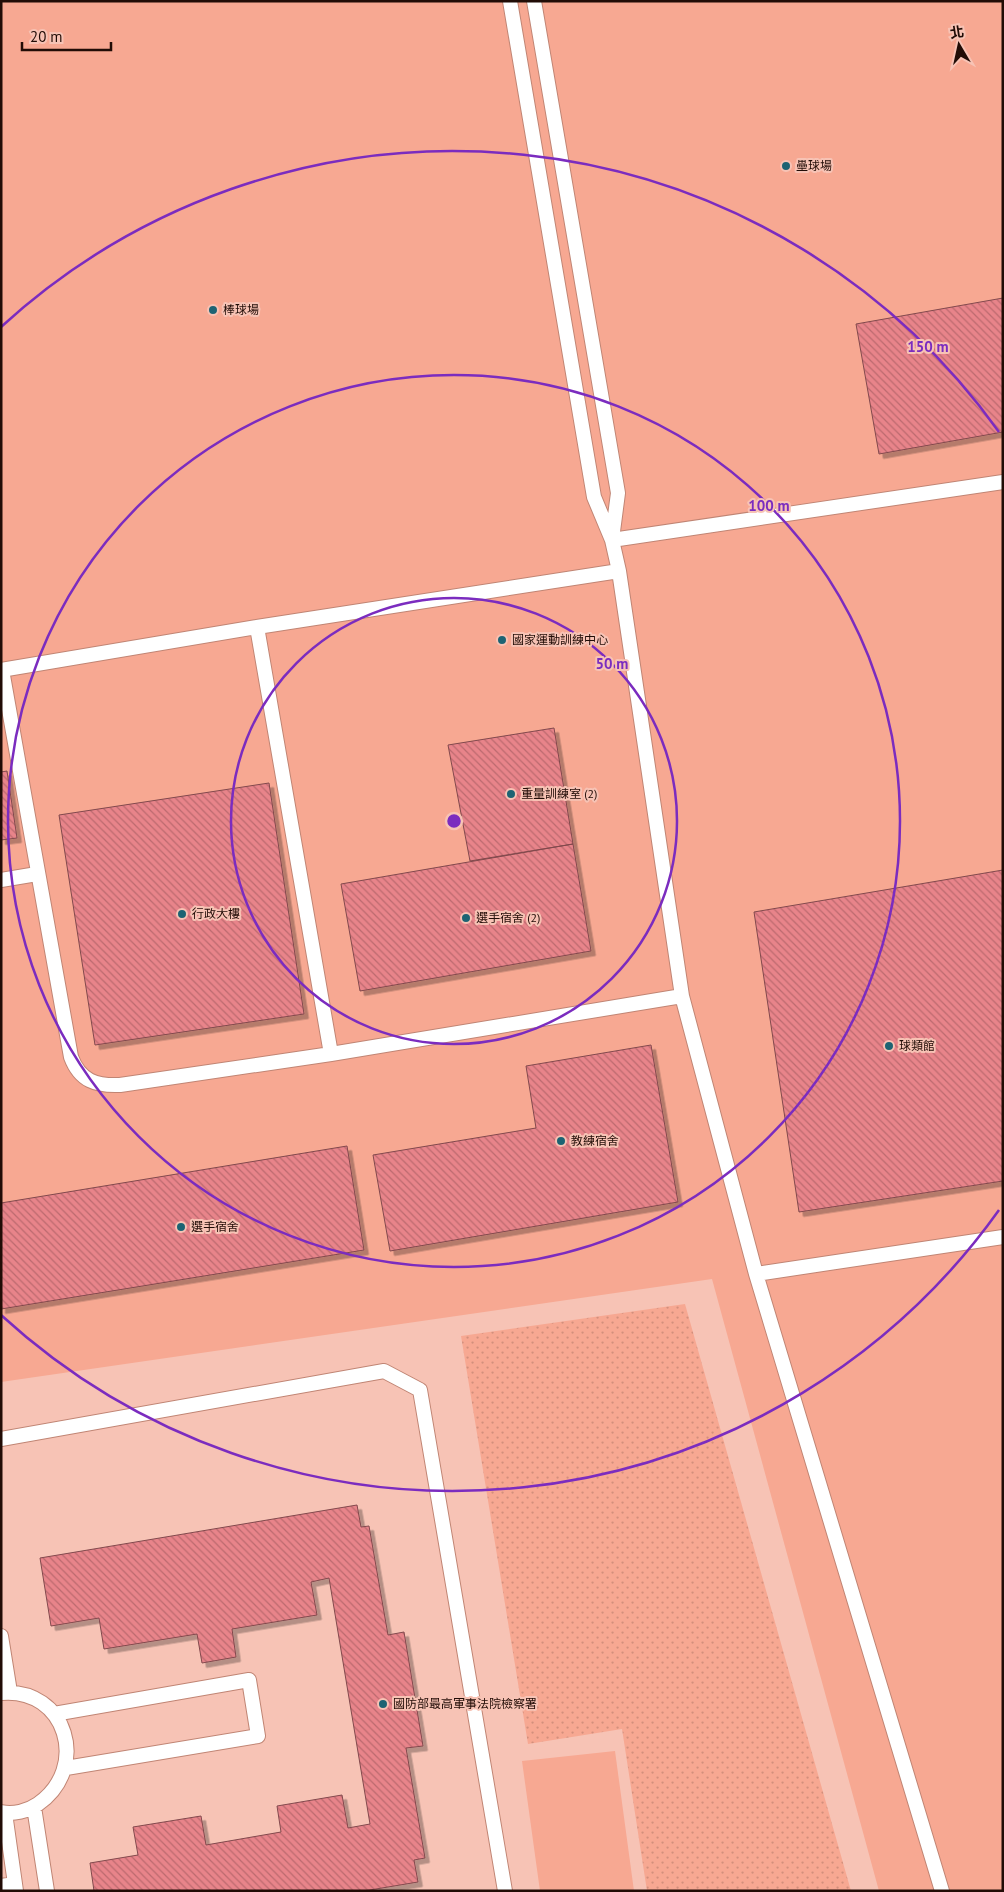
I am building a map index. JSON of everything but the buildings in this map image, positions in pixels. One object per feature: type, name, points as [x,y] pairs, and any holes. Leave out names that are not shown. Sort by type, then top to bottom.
[{"type":"lane","points":[[510,1],[594,497],[612,540],[619,571],[682,996],[756,1274],[942,1891]]},
{"type":"lane","points":[[534,1],[618,492],[612,540]]},
{"type":"lane","points":[[612,540],[1003,482]]},
{"type":"lane","points":[[619,571],[257,627],[2,670],[71,1057],[75,1068],[91,1082],[106,1086],[120,1085],[331,1054],[682,996]]},
{"type":"lane","points":[[257,627],[331,1054]]},
{"type":"lane","points":[[1,880],[37,874]]},
{"type":"lane","points":[[756,1274],[1003,1237]]},
{"type":"lane","points":[[1,1439],[384,1371],[420,1390],[505,1891]]},
{"type":"lane","points":[[1,1636],[6,1692],[34,1699],[54,1714],[63,1730],[68,1749],[66,1768],[59,1784],[48,1797],[34,1807],[3,1813],[11,1887]]},
{"type":"lane","points":[[54,1714],[249,1680],[258,1736],[66,1768]]},
{"type":"lane","points":[[34,1807],[47,1891]]},
{"type":"shaded area","name":"國家運動訓練中心","points":[[1,1],[1003,1],[1003,1891],[879,1891],[712,1279],[1,1382]]},
{"type":"shaded area","points":[[685,1304],[851,1891],[647,1891],[622,1729],[528,1744],[461,1336]]},
{"type":"shaded area","points":[[615,1751],[634,1891],[540,1891],[522,1761]]},
{"type":"place","name":"壘球場","points":[[786,166]]},
{"type":"place","name":"棒球場","points":[[213,310]]},
{"type":"place","name":"國家運動訓練中心","points":[[502,640]]},
{"type":"place","name":"重量訓練室 (2)","points":[[511,794]]},
{"type":"place","name":"行政大樓","points":[[182,914]]},
{"type":"place","name":"選手宿舍 (2)","points":[[466,918]]},
{"type":"place","name":"球類館","points":[[889,1046]]},
{"type":"place","name":"教練宿舍","points":[[561,1141]]},
{"type":"place","name":"選手宿舍","points":[[181,1227]]},
{"type":"place","name":"國防部最高軍事法院檢察署","points":[[383,1704]]}]
